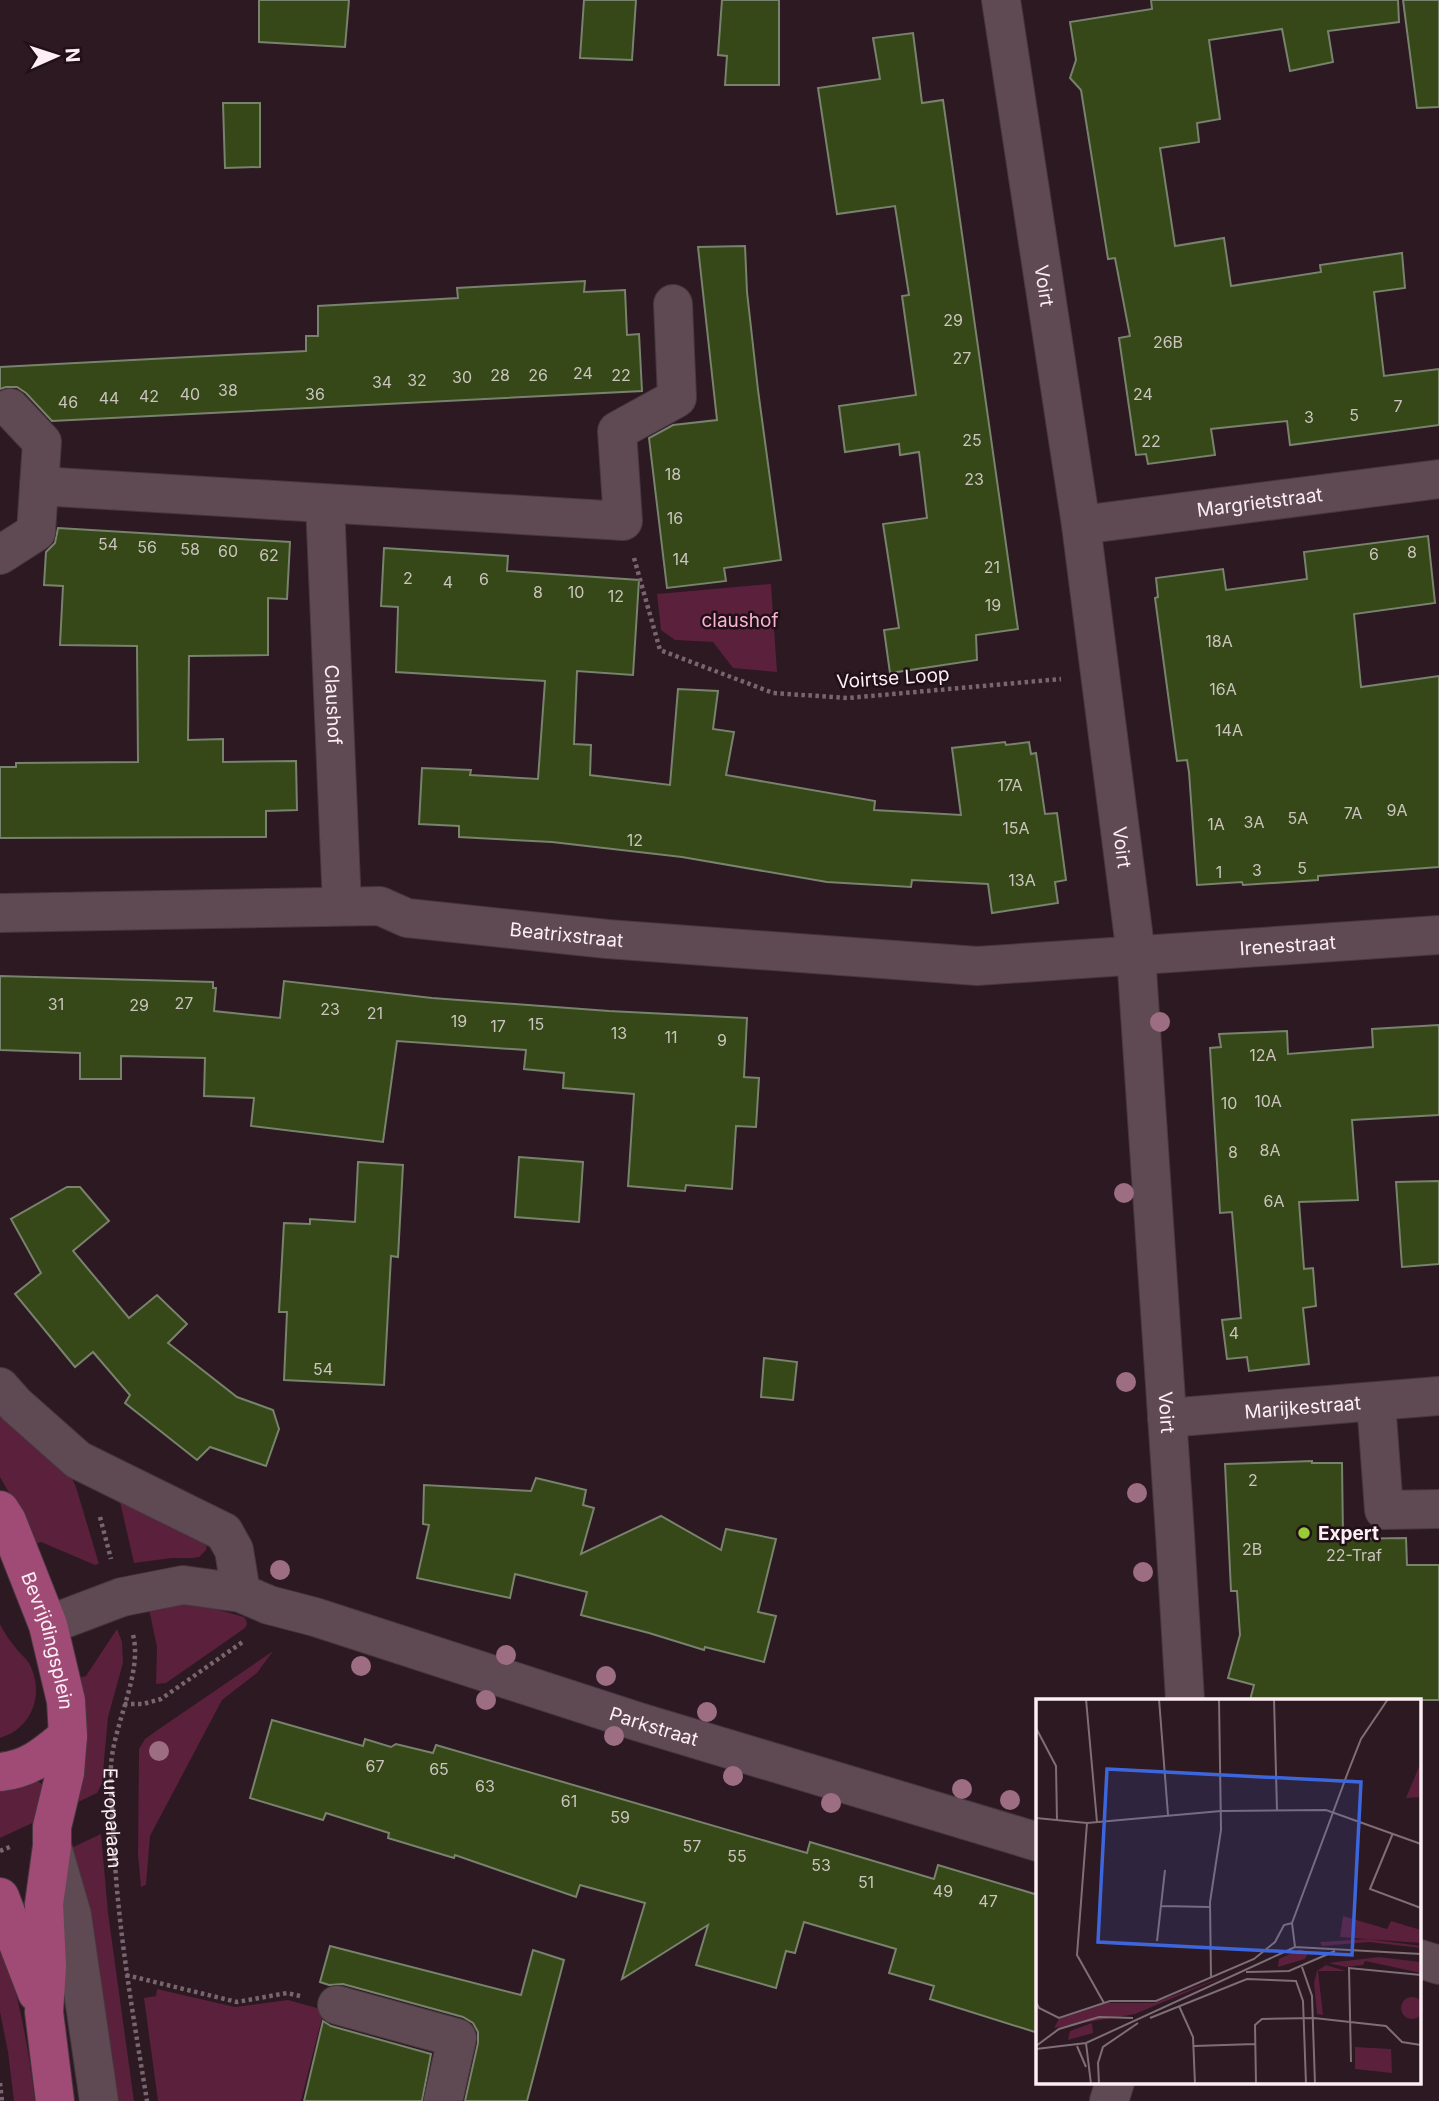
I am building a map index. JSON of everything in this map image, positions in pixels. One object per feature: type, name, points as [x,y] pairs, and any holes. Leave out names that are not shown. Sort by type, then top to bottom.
[{"type":"main road","name":"Bevrijdingsplein","points":[[0,1510],[47,1625],[66,1702],[68,1736]]},
{"type":"main road","points":[[0,1772],[24,1768],[44,1757],[68,1736]]},
{"type":"main road","points":[[55,2101],[44,2012],[47,1966],[44,1904],[52,1827],[65,1773],[68,1736]]},
{"type":"main road","points":[[0,1897],[44,2012]]},
{"type":"street","name":"Voirt","points":[[1001,0],[1081,525],[1136,955],[1185,1699]]},
{"type":"street","points":[[39,486],[623,521],[617,431],[677,398],[673,304]]},
{"type":"street","points":[[0,555],[36,532],[42,442],[10,408]]},
{"type":"street","name":"Margrietstraat","points":[[1081,525],[1439,478]]},
{"type":"street","name":"Claushof","points":[[325,504],[342,906]]},
{"type":"street","name":"Beatrixstraat","points":[[0,913],[380,906],[407,918],[607,939],[976,966],[1136,955]]},
{"type":"street","name":"Irenestraat","points":[[1136,955],[1439,934]]},
{"type":"street","points":[[0,1387],[16,1405],[78,1460],[224,1532],[255,1599]]},
{"type":"street","name":"Marijkestraat","points":[[1167,1418],[1439,1396]]},
{"type":"street","points":[[1377,1402],[1384,1510],[1439,1508]]},
{"type":"street","name":"Parkstraat","points":[[47,1625],[122,1597],[183,1585],[255,1599],[639,1722],[1036,1841]]},
{"type":"street","points":[[52,1846],[72,1915],[99,2101]]},
{"type":"street","points":[[1422,1960],[1439,1965]]},
{"type":"street","points":[[337,2005],[457,2038],[443,2101]]},
{"type":"street","points":[[1109,2101],[1114,2084]]},
{"type":"path","name":"Voirtse Loop","points":[[623,521],[660,650],[773,693],[848,698],[1101,676]]},
{"type":"path","name":"Europalaan","points":[[78,1460],[99,1513],[134,1639],[135,1659],[111,1765],[114,1868],[126,1975],[147,2101]]},
{"type":"path","points":[[124,1704],[142,1704],[161,1699],[253,1634],[255,1599]]},
{"type":"path","points":[[126,1975],[237,2002],[287,1993],[337,2005]]},
{"type":"path","points":[[0,2083],[2,2101]]},
{"type":"green space","name":"claushof","points":[[771,584],[777,672],[733,668],[713,642],[675,640],[661,630],[657,594]]},
{"type":"green space","points":[[0,1408],[69,1472],[99,1564],[95,1565],[41,1542],[33,1545],[0,1477]]},
{"type":"green space","points":[[118,1493],[207,1543],[206,1550],[199,1557],[134,1563]]},
{"type":"green space","points":[[186,1604],[244,1617],[247,1625],[166,1683],[156,1684],[157,1647],[149,1609]]},
{"type":"green space","points":[[0,1624],[29,1663],[34,1674],[36,1697],[28,1718],[21,1726],[0,1738]]},
{"type":"green space","points":[[117,1629],[122,1642],[123,1663],[108,1717],[102,1783],[97,1793],[76,1803],[77,1678],[86,1676]]},
{"type":"green space","points":[[273,1651],[257,1673],[222,1700],[150,1836],[146,1885],[141,1887],[138,1855],[139,1749],[145,1739]]},
{"type":"green space","points":[[35,1779],[49,1789],[41,1819],[0,1838],[0,1790]]},
{"type":"green space","points":[[101,1834],[108,1913],[134,2101],[111,2101],[69,1849]]},
{"type":"green space","points":[[0,1940],[22,2020],[35,2101],[14,2101],[0,2012]]},
{"type":"green space","points":[[157,1989],[235,2007],[288,2000],[324,2010],[301,2101],[158,2101],[144,1998],[156,1996]]},
{"type":"building","points":[[259,0],[349,0],[345,47],[259,42]]},
{"type":"building","points":[[584,0],[636,0],[632,60],[580,58]]},
{"type":"building","points":[[722,0],[779,0],[779,85],[725,85],[727,56],[718,55]]},
{"type":"building","points":[[1151,0],[1398,0],[1399,22],[1328,31],[1333,62],[1290,71],[1282,29],[1209,40],[1220,119],[1197,123],[1199,142],[1160,148],[1175,246],[1224,238],[1231,286],[1321,272],[1320,265],[1402,253],[1405,288],[1374,292],[1384,376],[1439,369],[1439,425],[1290,445],[1287,421],[1211,429],[1215,455],[1148,464],[1146,454],[1136,455],[1119,338],[1130,336],[1115,258],[1108,259],[1081,90],[1070,78],[1076,60],[1070,22],[1152,9]]},
{"type":"building","points":[[1403,0],[1439,0],[1439,107],[1417,108]]},
{"type":"building","points":[[913,33],[922,103],[943,100],[1018,629],[976,635],[977,660],[890,673],[884,630],[899,628],[883,524],[927,518],[919,452],[900,455],[899,444],[845,452],[839,406],[916,395],[902,296],[909,295],[895,206],[837,214],[818,88],[880,79],[873,38]]},
{"type":"building","points":[[223,103],[260,103],[260,167],[225,168]]},
{"type":"building","points":[[745,246],[747,292],[758,390],[781,560],[724,568],[726,581],[667,588],[649,438],[673,425],[717,420],[698,247]]},
{"type":"building","points":[[585,281],[584,292],[625,290],[627,335],[639,334],[642,391],[52,421],[17,387],[0,389],[0,367],[306,351],[306,336],[318,336],[318,306],[458,298],[457,288]]},
{"type":"building","points":[[58,528],[290,542],[287,599],[268,598],[268,655],[189,656],[188,740],[223,739],[223,762],[296,761],[297,810],[266,811],[266,837],[0,838],[0,767],[16,767],[16,763],[138,762],[137,646],[60,645],[63,586],[44,585],[46,552],[55,543]]},
{"type":"building","points":[[1428,536],[1435,603],[1354,614],[1361,687],[1439,676],[1439,867],[1318,876],[1318,880],[1197,885],[1189,772],[1187,760],[1177,761],[1155,598],[1158,597],[1156,578],[1223,569],[1226,590],[1307,579],[1304,552]]},
{"type":"building","points":[[384,548],[508,556],[507,571],[639,580],[633,675],[577,671],[574,744],[591,745],[590,775],[670,785],[678,689],[718,691],[713,729],[734,732],[726,775],[875,801],[874,810],[961,815],[952,748],[1029,742],[1031,754],[1036,753],[1045,814],[1057,813],[1066,880],[1055,882],[1058,903],[992,913],[988,884],[912,880],[911,887],[827,882],[682,857],[552,842],[459,837],[459,826],[419,824],[422,768],[471,770],[470,775],[538,779],[545,681],[396,672],[398,607],[381,606]]},
{"type":"building","points":[[0,976],[213,982],[213,988],[216,988],[214,1011],[280,1018],[284,981],[432,998],[747,1018],[744,1077],[759,1078],[756,1127],[736,1126],[732,1189],[686,1185],[685,1191],[628,1186],[634,1094],[563,1088],[564,1073],[524,1069],[526,1050],[397,1041],[383,1142],[251,1126],[254,1098],[204,1096],[205,1058],[121,1056],[121,1079],[80,1079],[80,1053],[0,1050]]},
{"type":"building","points":[[1439,1025],[1439,1115],[1352,1120],[1358,1200],[1299,1202],[1304,1269],[1313,1268],[1316,1306],[1303,1308],[1309,1364],[1249,1371],[1247,1357],[1227,1359],[1222,1320],[1241,1318],[1232,1212],[1220,1213],[1210,1048],[1221,1047],[1219,1034],[1287,1031],[1288,1054],[1373,1047],[1372,1029]]},
{"type":"building","points":[[519,1157],[583,1162],[579,1222],[515,1217]]},
{"type":"building","points":[[358,1162],[403,1165],[398,1257],[391,1256],[384,1385],[284,1380],[287,1312],[279,1312],[284,1223],[310,1224],[310,1219],[355,1222]]},
{"type":"building","points":[[1439,1181],[1439,1264],[1402,1267],[1396,1182]]},
{"type":"building","points":[[67,1187],[80,1187],[109,1221],[73,1251],[129,1318],[157,1295],[187,1324],[168,1343],[237,1397],[273,1410],[279,1429],[266,1466],[210,1447],[197,1460],[125,1403],[130,1395],[93,1352],[75,1367],[15,1294],[41,1273],[11,1219]]},
{"type":"building","points":[[764,1358],[797,1362],[793,1400],[761,1397]]},
{"type":"building","points":[[1312,1461],[1342,1463],[1343,1539],[1406,1538],[1407,1565],[1439,1565],[1439,1700],[1250,1699],[1254,1685],[1228,1678],[1240,1635],[1237,1591],[1231,1591],[1225,1464]]},
{"type":"building","points":[[536,1478],[586,1490],[583,1505],[594,1508],[581,1554],[661,1516],[721,1550],[726,1529],[776,1539],[758,1612],[776,1616],[764,1662],[705,1647],[704,1650],[581,1615],[587,1592],[515,1574],[510,1598],[417,1578],[429,1525],[423,1524],[424,1485],[531,1491]]},
{"type":"building","points":[[272,1720],[363,1746],[365,1739],[391,1747],[396,1744],[433,1753],[436,1745],[807,1853],[810,1842],[934,1879],[938,1865],[1036,1894],[1036,2032],[930,1999],[934,1986],[889,1973],[896,1949],[804,1922],[795,1953],[786,1951],[776,1988],[696,1965],[708,1925],[622,1979],[645,1903],[580,1885],[576,1897],[455,1855],[454,1858],[388,1838],[389,1833],[326,1813],[323,1820],[250,1798]]},
{"type":"building","points":[[330,1946],[521,1995],[533,1950],[564,1960],[527,2101],[465,2101],[478,2043],[478,2032],[473,2023],[463,2017],[343,1984],[329,1985],[320,1982]]},
{"type":"building","points":[[323,2021],[331,2026],[431,2054],[422,2101],[304,2101]]},
{"type":"place","name":"Expert","points":[[1304,1533]]}]
